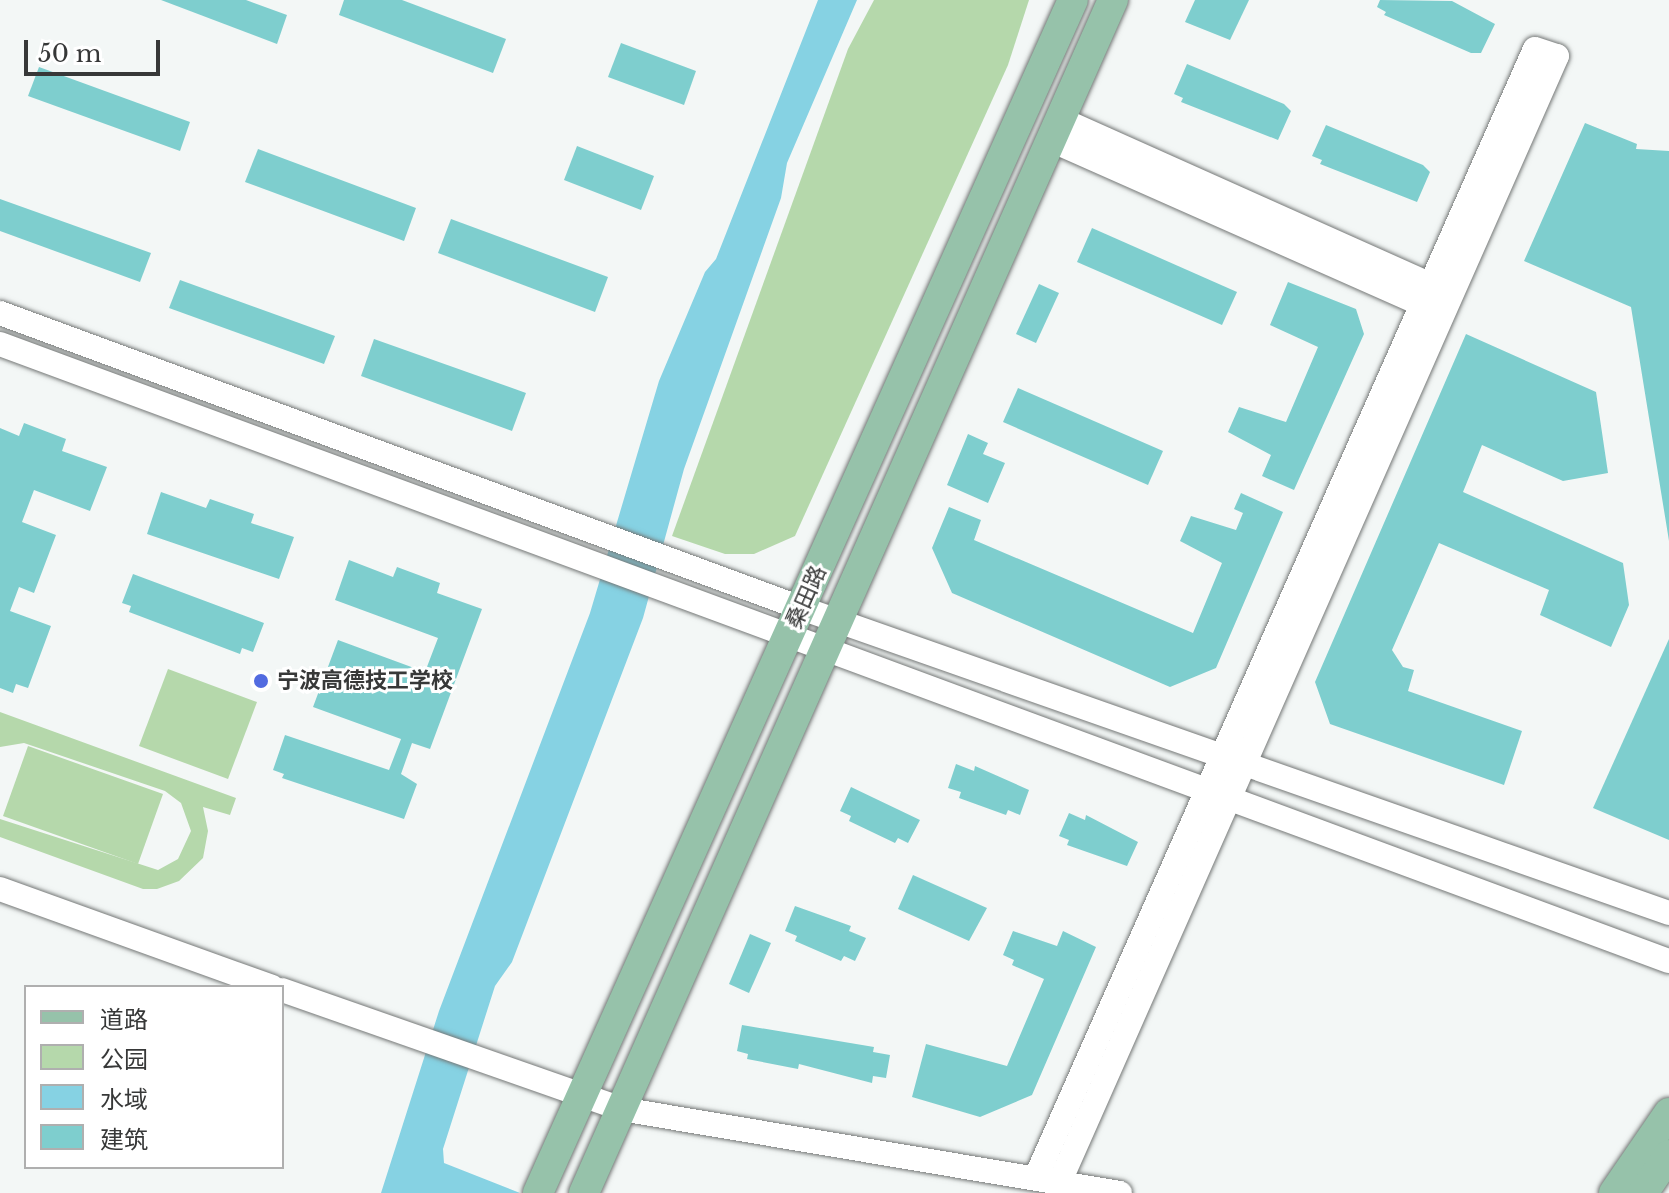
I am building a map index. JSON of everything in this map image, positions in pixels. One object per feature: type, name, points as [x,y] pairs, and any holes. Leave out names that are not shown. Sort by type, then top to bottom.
[{"type":"main road","name":"桑田路","points":[[542,1185],[1073,0]]},
{"type":"main road","name":"桑田路","points":[[584,1193],[1113,0]]},
{"type":"main road","points":[[1614,1193],[1669,1113]]},
{"type":"main road","points":[[1643,1193],[1669,1155]]},
{"type":"street","points":[[1048,1179],[1207,790],[1235,758],[1437,300],[1557,56],[1535,49],[1437,300]]},
{"type":"street","points":[[1056,129],[1437,300]]},
{"type":"street","points":[[0,313],[837,621],[1235,758],[1669,913]]},
{"type":"street","points":[[0,344],[1669,961]]},
{"type":"street","points":[[1048,1179],[1231,799],[1235,758]]},
{"type":"street","points":[[0,889],[266,985]]},
{"type":"street","points":[[284,991],[621,1109],[1120,1193]]},
{"type":"green space","points":[[874,0],[1029,0],[1008,65],[795,536],[754,554],[725,554],[672,536],[848,49]]},
{"type":"green space","points":[[168,669],[257,702],[228,779],[139,746]]},
{"type":"green space","points":[[0,712],[236,798],[230,815],[203,807],[208,831],[203,858],[179,881],[157,889],[143,889],[0,837],[0,819],[158,870],[178,859],[191,831],[181,803],[165,791],[24,743],[0,747]]},
{"type":"green space","points":[[28,746],[163,794],[138,864],[3,816]]},
{"type":"water","points":[[818,0],[857,0],[787,163],[781,198],[684,469],[643,618],[512,962],[495,986],[443,1149],[444,1163],[520,1193],[381,1193],[439,1011],[590,613],[659,381],[705,272],[716,259]]},
{"type":"building","points":[[161,0],[246,0],[287,15],[277,44]]},
{"type":"building","points":[[344,0],[402,0],[506,39],[493,73],[339,15]]},
{"type":"building","points":[[1195,0],[1249,0],[1230,40],[1185,22]]},
{"type":"building","points":[[1380,0],[1452,1],[1495,24],[1481,53],[1471,53],[1384,15],[1386,12],[1377,7]]},
{"type":"building","points":[[621,43],[696,71],[684,105],[608,77]]},
{"type":"building","points":[[1187,64],[1284,104],[1291,111],[1278,140],[1181,102],[1183,98],[1174,94]]},
{"type":"building","points":[[39,67],[190,122],[180,151],[28,96]]},
{"type":"building","points":[[1585,123],[1637,144],[1636,149],[1669,151],[1669,541],[1631,307],[1524,261]]},
{"type":"building","points":[[1326,125],[1423,165],[1430,172],[1417,202],[1320,164],[1322,160],[1312,156]]},
{"type":"building","points":[[577,146],[654,176],[641,210],[564,180]]},
{"type":"building","points":[[258,149],[416,208],[404,241],[245,182]]},
{"type":"building","points":[[0,199],[151,253],[140,282],[0,231]]},
{"type":"building","points":[[451,219],[608,277],[595,312],[438,253]]},
{"type":"building","points":[[1092,228],[1237,292],[1222,325],[1077,262]]},
{"type":"building","points":[[180,280],[335,336],[324,364],[169,308]]},
{"type":"building","points":[[1288,282],[1356,309],[1364,334],[1294,490],[1262,476],[1271,455],[1228,432],[1239,407],[1286,422],[1318,347],[1270,325]]},
{"type":"building","points":[[1039,284],[1059,293],[1036,343],[1016,334]]},
{"type":"building","points":[[1466,334],[1596,392],[1608,473],[1563,481],[1482,445],[1463,492],[1623,563],[1629,605],[1611,647],[1540,615],[1549,590],[1439,543],[1392,650],[1403,667],[1414,670],[1408,691],[1522,731],[1504,785],[1330,724],[1315,682]]},
{"type":"building","points":[[374,339],[526,393],[512,431],[361,376]]},
{"type":"building","points":[[1018,388],[1163,451],[1148,485],[1003,422]]},
{"type":"building","points":[[24,423],[66,439],[62,451],[107,467],[90,511],[34,490],[22,522],[56,535],[34,593],[19,587],[10,611],[51,626],[28,688],[16,684],[13,693],[0,688],[0,428],[19,436]]},
{"type":"building","points":[[968,434],[988,443],[983,454],[1005,463],[988,503],[947,485]]},
{"type":"building","points":[[161,492],[206,508],[210,499],[254,514],[251,523],[294,537],[279,579],[147,534]]},
{"type":"building","points":[[1241,493],[1283,512],[1216,668],[1170,687],[952,593],[932,548],[949,507],[981,520],[974,540],[1193,633],[1222,563],[1180,541],[1191,516],[1236,530],[1243,513],[1234,509]]},
{"type":"building","points":[[349,560],[393,577],[397,567],[440,583],[437,593],[482,609],[430,749],[412,743],[401,774],[417,784],[404,819],[282,778],[284,774],[273,770],[285,735],[389,770],[401,739],[313,707],[338,640],[425,672],[438,638],[335,600]]},
{"type":"building","points":[[133,574],[264,623],[253,652],[242,648],[240,654],[129,612],[131,606],[122,603]]},
{"type":"building","points":[[1669,639],[1669,840],[1593,808]]},
{"type":"building","points":[[956,764],[974,771],[975,766],[1029,790],[1020,815],[1008,810],[1006,815],[959,798],[961,792],[948,788]]},
{"type":"building","points":[[851,787],[920,820],[908,843],[898,838],[895,843],[849,821],[851,816],[840,811]]},
{"type":"building","points":[[1069,813],[1085,820],[1086,815],[1138,842],[1127,866],[1067,845],[1069,840],[1059,836]]},
{"type":"building","points":[[913,875],[987,908],[969,941],[898,909]]},
{"type":"building","points":[[795,906],[851,926],[849,931],[866,938],[855,961],[844,956],[841,961],[795,941],[797,936],[785,931]]},
{"type":"building","points":[[1013,931],[1057,946],[1063,931],[1096,947],[1032,1095],[980,1117],[912,1097],[926,1044],[1007,1066],[1044,979],[1012,965],[1014,960],[1003,955]]},
{"type":"building","points":[[750,934],[771,943],[749,993],[729,984]]},
{"type":"building","points":[[742,1025],[874,1047],[873,1052],[890,1055],[886,1078],[873,1076],[872,1083],[799,1064],[798,1069],[747,1059],[748,1054],[737,1051]]},
{"type":"place","name":"宁波高德技工学校","points":[[261,681]]}]
